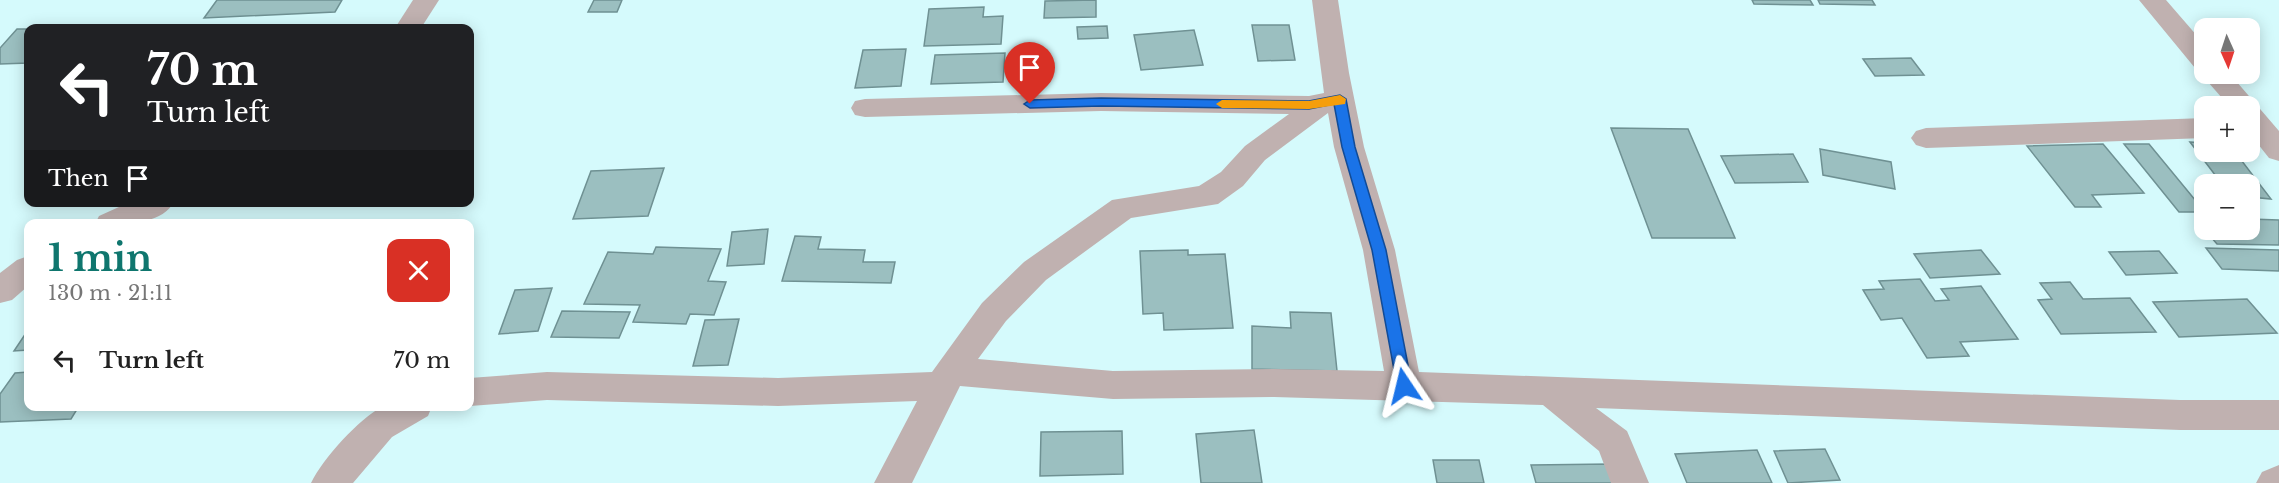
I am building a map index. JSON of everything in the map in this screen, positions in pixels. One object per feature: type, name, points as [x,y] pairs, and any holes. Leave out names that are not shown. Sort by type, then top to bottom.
[{"type":"street","points":[[411,24],[426,0]]},
{"type":"street","points":[[1325,0],[1332,100],[1379,250],[1404,386]]},
{"type":"street","points":[[2152,0],[2194,49]]},
{"type":"street","points":[[2224,84],[2236,96]]},
{"type":"street","points":[[865,108],[1101,102],[1309,105],[1332,100]]},
{"type":"street","points":[[893,483],[946,379],[994,312],[1035,271],[1093,227],[1123,208],[1207,196],[1232,179],[1255,153],[1332,100]]},
{"type":"street","points":[[2260,123],[2279,151]]},
{"type":"street","points":[[1926,138],[2194,128]]},
{"type":"street","points":[[121,219],[148,207]]},
{"type":"street","points":[[0,291],[24,271]]},
{"type":"street","points":[[474,392],[547,386],[778,392],[946,379],[1113,385],[1274,383],[2168,415],[2279,415]]},
{"type":"street","points":[[1551,392],[1614,441],[1630,483]]},
{"type":"street","points":[[330,483],[379,426],[406,411]]},
{"type":"building","points":[[217,0],[342,0],[335,12],[204,18]]},
{"type":"building","points":[[594,0],[622,0],[617,12],[588,12]]},
{"type":"building","points":[[1096,0],[1096,17],[1044,18],[1045,1]]},
{"type":"building","points":[[1752,0],[1810,0],[1813,5],[1754,4]]},
{"type":"building","points":[[1818,0],[1872,0],[1875,5],[1820,4]]},
{"type":"building","points":[[984,7],[983,17],[1003,16],[1001,44],[924,46],[929,9]]},
{"type":"building","points":[[1252,25],[1289,25],[1295,60],[1258,61]]},
{"type":"building","points":[[1107,26],[1108,38],[1078,39],[1077,27]]},
{"type":"building","points":[[17,29],[24,29],[24,63],[0,64],[0,48]]},
{"type":"building","points":[[1194,30],[1203,65],[1141,70],[1134,35]]},
{"type":"building","points":[[906,49],[901,86],[855,88],[863,50]]},
{"type":"building","points":[[1005,53],[1003,82],[931,84],[935,55]]},
{"type":"building","points":[[1911,58],[1924,75],[1875,76],[1863,59]]},
{"type":"building","points":[[1611,128],[1688,129],[1735,238],[1652,238]]},
{"type":"building","points":[[2103,144],[2144,193],[2092,195],[2101,207],[2075,207],[2027,146]]},
{"type":"building","points":[[2124,144],[2149,144],[2194,199],[2194,212],[2179,212]]},
{"type":"building","points":[[1820,149],[1891,162],[1895,189],[1823,175]]},
{"type":"building","points":[[1793,154],[1808,182],[1735,183],[1721,156]]},
{"type":"building","points":[[2205,162],[2243,162],[2252,174],[2214,174]]},
{"type":"building","points":[[664,168],[648,216],[573,219],[591,171]]},
{"type":"building","points":[[2260,185],[2271,199],[2260,198]]},
{"type":"building","points":[[2260,219],[2279,220],[2279,245],[2217,244],[2214,240],[2260,240]]},
{"type":"building","points":[[768,229],[764,264],[727,266],[732,232]]},
{"type":"building","points":[[795,236],[821,237],[818,249],[865,250],[863,262],[895,262],[891,283],[782,281]]},
{"type":"building","points":[[656,247],[721,249],[708,281],[726,282],[714,315],[690,314],[686,324],[633,322],[640,305],[584,304],[608,252],[653,254]]},
{"type":"building","points":[[2206,248],[2279,250],[2279,271],[2222,269]]},
{"type":"building","points":[[1188,250],[1188,255],[1225,254],[1233,328],[1164,330],[1163,313],[1143,314],[1140,251]]},
{"type":"building","points":[[1981,250],[2000,274],[1930,278],[1914,254]]},
{"type":"building","points":[[2159,251],[2177,273],[2126,275],[2109,252]]},
{"type":"building","points":[[1920,279],[1935,301],[1949,300],[1941,289],[1981,286],[2018,339],[1960,342],[1969,356],[1927,358],[1902,318],[1881,320],[1863,290],[1884,289],[1879,281]]},
{"type":"building","points":[[2070,282],[2083,299],[2130,298],[2156,332],[2061,334],[2038,300],[2052,299],[2040,283]]},
{"type":"building","points":[[552,288],[538,331],[499,334],[515,290]]},
{"type":"building","points":[[2247,299],[2277,333],[2179,337],[2153,302]]},
{"type":"building","points":[[562,311],[630,312],[619,338],[551,337]]},
{"type":"building","points":[[1290,312],[1331,313],[1337,371],[1252,369],[1252,326],[1291,328]]},
{"type":"building","points":[[739,319],[728,365],[693,366],[705,320]]},
{"type":"building","points":[[24,336],[24,350],[14,351]]},
{"type":"building","points":[[24,372],[24,411],[76,411],[71,419],[0,422],[0,394],[15,373]]},
{"type":"building","points":[[1254,430],[1262,483],[1201,483],[1196,434]]},
{"type":"building","points":[[1122,431],[1123,474],[1040,476],[1041,432]]},
{"type":"building","points":[[1825,449],[1840,480],[1788,483],[1774,451]]},
{"type":"building","points":[[1757,450],[1772,483],[1687,483],[1675,454]]},
{"type":"building","points":[[1433,460],[1479,460],[1484,483],[1437,483]]},
{"type":"building","points":[[1610,464],[1617,483],[1536,483],[1531,465]]},
{"type":"slow traffic","points":[[1222,104],[1309,105],[1340,99],[1340,101]]},
{"type":"route","points":[[1030,104],[1101,102],[1309,105],[1340,99],[1348,147],[1379,250],[1404,386]]}]
